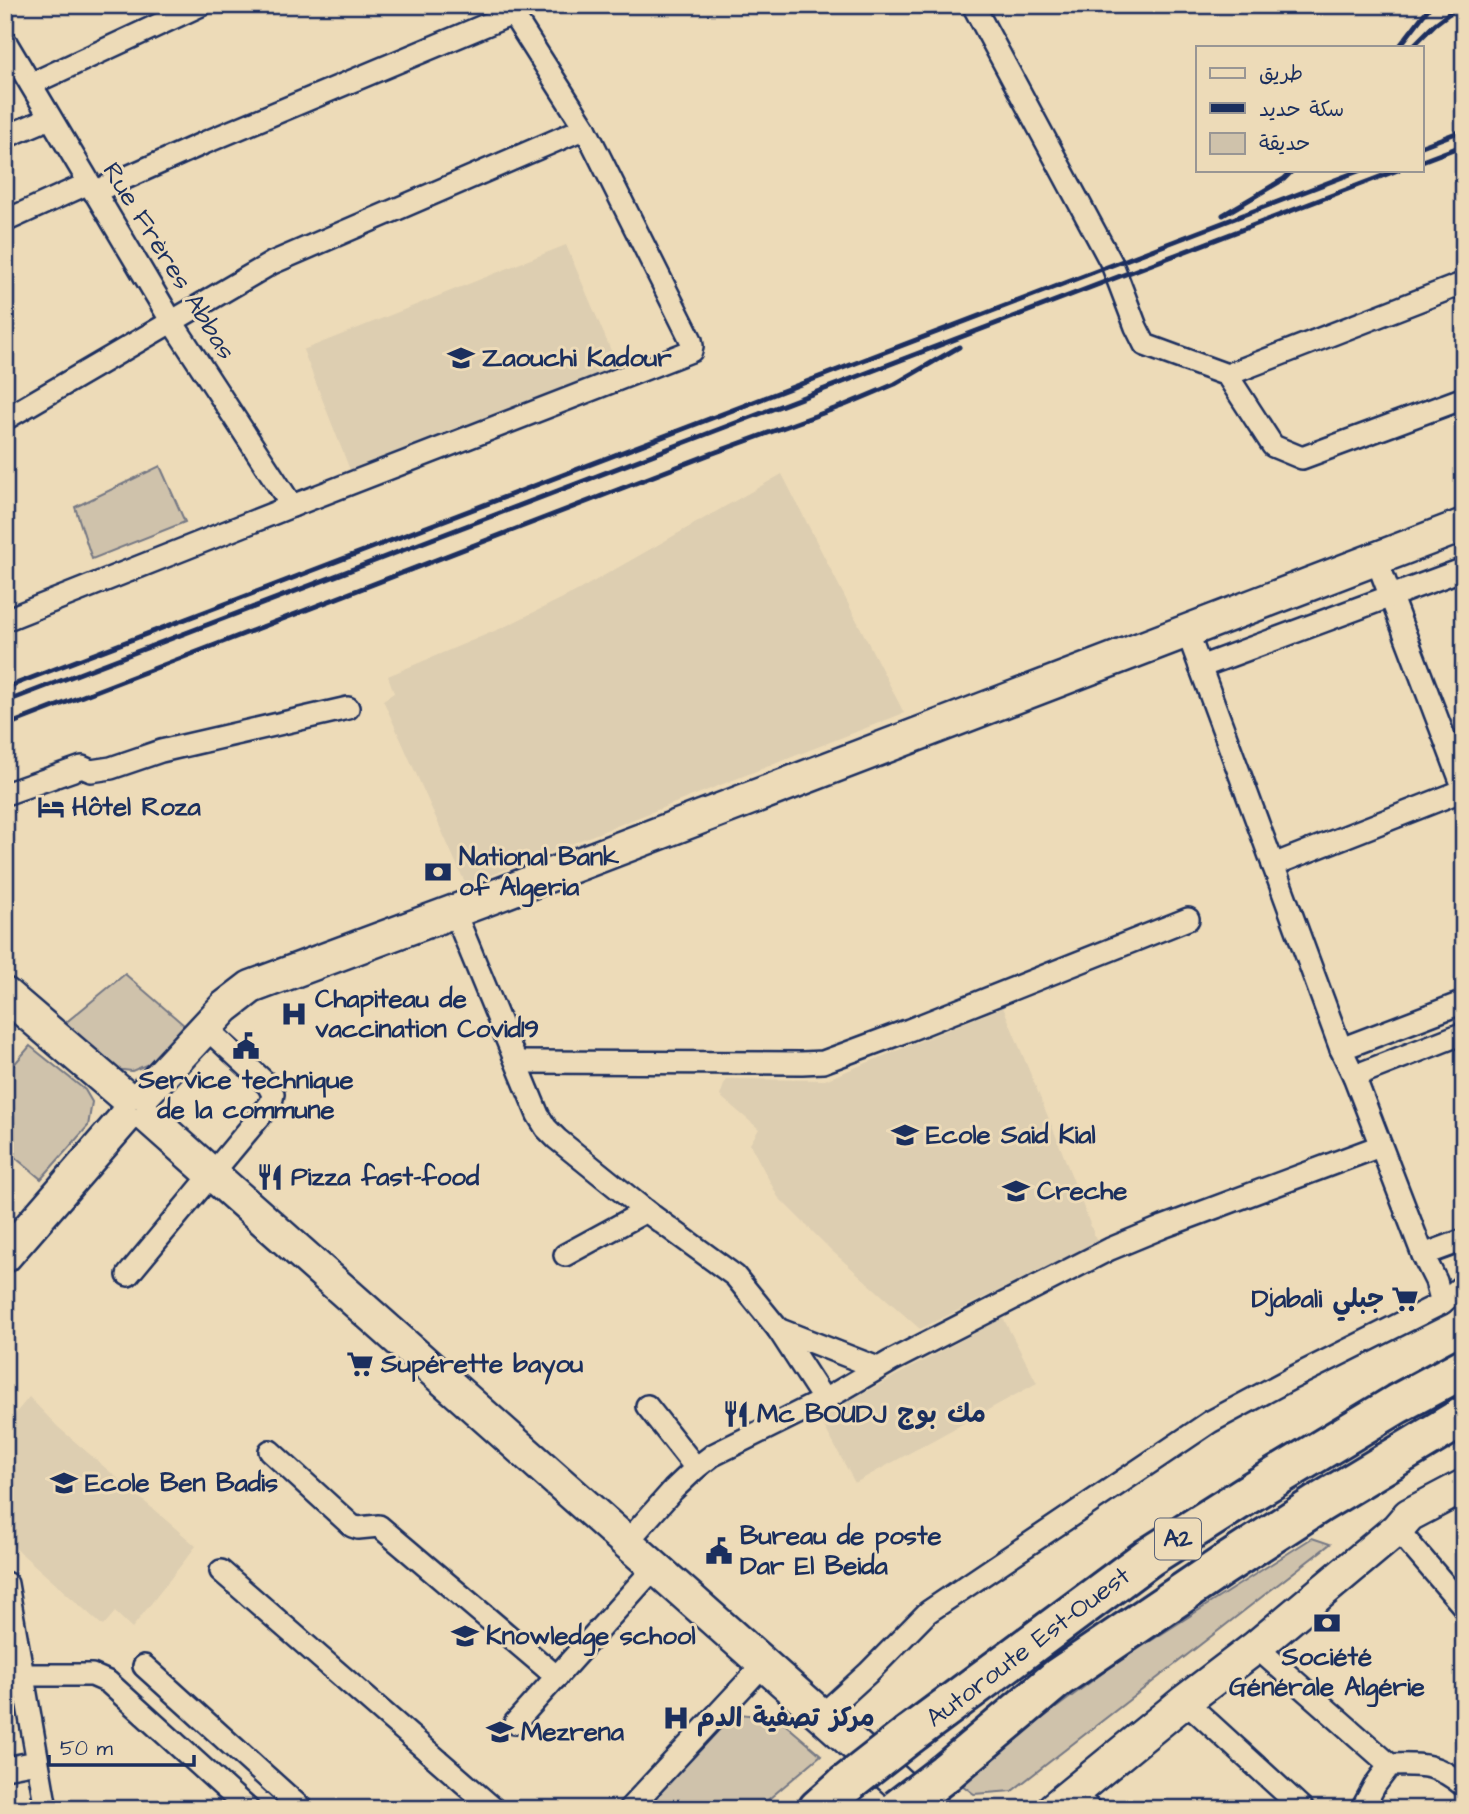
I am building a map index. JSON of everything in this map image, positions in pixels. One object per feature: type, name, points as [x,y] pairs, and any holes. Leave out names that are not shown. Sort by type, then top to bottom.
[{"type":"highway","name":"Autoroute Est-Ouest","points":[[831,1797],[909,1735],[1149,1557],[1397,1404],[1464,1368]]},
{"type":"highway","name":"Autoroute Est-Ouest","points":[[898,1809],[1059,1677],[1318,1504],[1464,1416]]},
{"type":"street","points":[[31,84],[201,5]]},
{"type":"street","points":[[973,5],[1112,264],[1145,345],[1227,375],[1273,446],[1302,458],[1464,398]]},
{"type":"street","points":[[5,222],[217,138],[509,10],[584,128],[692,346],[691,351],[5,620]]},
{"type":"street","name":"Rue Frères Abbas","points":[[5,41],[172,322],[292,506]]},
{"type":"street","points":[[5,138],[50,118]]},
{"type":"street","points":[[5,419],[272,262],[584,128]]},
{"type":"street","points":[[1227,375],[1464,282]]},
{"type":"street","points":[[5,1256],[205,1027],[251,987],[1464,525]]},
{"type":"street","points":[[1273,865],[1464,789],[1376,558]]},
{"type":"street","points":[[1200,667],[1464,569]]},
{"type":"street","points":[[1187,631],[1341,1049],[1423,1255],[1436,1281],[1442,1303]]},
{"type":"street","points":[[5,794],[82,768],[91,771],[111,768],[161,751],[348,708]]},
{"type":"street","points":[[454,911],[538,1115],[546,1128],[646,1210],[735,1276],[778,1329],[824,1400]]},
{"type":"street","points":[[517,1062],[823,1062],[1188,919]]},
{"type":"street","points":[[5,994],[213,1175],[927,1809]]},
{"type":"street","points":[[1341,1049],[1464,1002]]},
{"type":"street","points":[[128,1275],[271,1103],[273,1094],[268,1084],[205,1027]]},
{"type":"street","points":[[1354,1076],[1464,1033]]},
{"type":"street","points":[[627,1542],[673,1490],[713,1454],[824,1400],[878,1368],[1110,1249],[1380,1146]]},
{"type":"street","points":[[565,1255],[646,1210]]},
{"type":"street","points":[[1423,1255],[1464,1240]]},
{"type":"street","points":[[822,1716],[928,1612],[1210,1422],[1442,1303],[1464,1284]]},
{"type":"street","points":[[778,1329],[878,1368]]},
{"type":"street","points":[[647,1406],[696,1468]]},
{"type":"street","points":[[270,1451],[352,1526],[379,1526],[557,1677]]},
{"type":"street","points":[[1072,1803],[1185,1701],[1256,1647],[1397,1529],[1409,1515],[1464,1486]]},
{"type":"street","points":[[1397,1529],[1464,1607]]},
{"type":"street","points":[[515,1723],[655,1567]]},
{"type":"street","points":[[221,1571],[494,1809]]},
{"type":"street","points":[[5,1583],[46,1809]]},
{"type":"street","points":[[1256,1647],[1390,1765],[1422,1763],[1450,1774],[1464,1786]]},
{"type":"street","points":[[629,1809],[764,1664]]},
{"type":"street","points":[[144,1666],[302,1809]]},
{"type":"street","points":[[23,1675],[92,1675],[108,1682],[248,1809]]},
{"type":"street","points":[[1185,1701],[1303,1809]]},
{"type":"street","points":[[5,1768],[37,1762]]},
{"type":"street","points":[[1362,1809],[1390,1765]]},
{"type":"shaded area","name":"Zaouchi Kadour","points":[[566,245],[618,367],[350,470],[303,350]]},
{"type":"shaded area","points":[[782,474],[904,713],[466,885],[383,700],[394,693],[388,676],[504,627],[577,591]]},
{"type":"shaded area","name":"Ecole Said Kial","points":[[1003,1007],[1097,1242],[920,1329],[832,1251],[778,1197],[750,1144],[759,1129],[720,1096],[726,1079],[825,1080]]},
{"type":"shaded area","points":[[1003,1318],[1037,1383],[855,1483],[819,1417]]},
{"type":"shaded area","name":"Ecole Ben Badis","points":[[29,1397],[58,1427],[196,1546],[132,1628],[115,1612],[103,1626],[5,1539],[5,1426]]},
{"type":"green space","points":[[160,466],[185,522],[92,559],[75,507]]},
{"type":"green space","points":[[125,974],[184,1025],[151,1063],[132,1071],[114,1069],[64,1024]]},
{"type":"green space","points":[[30,1046],[85,1090],[92,1102],[88,1126],[41,1179],[5,1149],[5,1075]]},
{"type":"green space","points":[[1312,1538],[1330,1544],[1012,1791],[974,1794],[958,1782],[1113,1665]]},
{"type":"green space","points":[[732,1713],[779,1719],[821,1755],[757,1809],[638,1809]]},
{"type":"railway","points":[[1400,46],[1431,5]]},
{"type":"railway","points":[[1413,46],[1435,24],[1460,5]]},
{"type":"railway","points":[[1424,145],[1464,130]]},
{"type":"railway","points":[[1424,160],[1464,145]]},
{"type":"railway","points":[[1223,215],[1284,179],[1291,172]]},
{"type":"railway","points":[[5,688],[1356,172]]},
{"type":"railway","points":[[5,702],[1393,172]]},
{"type":"railway","points":[[5,726],[708,455],[845,405],[895,384],[959,347]]},
{"type":"place","name":"Zaouchi Kadour","points":[[461,358]]},
{"type":"place","name":"Hôtel Roza","points":[[51,807]]},
{"type":"place","name":"National Bank of Algeria","points":[[438,872]]},
{"type":"place","name":"Chapiteau de vaccination Covid19","points":[[294,1014]]},
{"type":"place","name":"Service technique de la commune","points":[[246,1046]]},
{"type":"place","name":"Ecole Said Kial","points":[[905,1135]]},
{"type":"place","name":"Pizza fast-food","points":[[270,1177]]},
{"type":"place","name":"Creche","points":[[1016,1191]]},
{"type":"place","name":"Djabali جبلي","points":[[1405,1299]]},
{"type":"place","name":"Supérette bayou","points":[[360,1364]]},
{"type":"place","name":"Mc BOUDJ مك بوج","points":[[736,1414]]},
{"type":"place","name":"Ecole Ben Badis","points":[[64,1483]]},
{"type":"place","name":"Bureau de poste Dar El Beida","points":[[719,1551]]},
{"type":"place","name":"Société Générale Algérie","points":[[1327,1623]]},
{"type":"place","name":"Knowledge school","points":[[465,1636]]},
{"type":"place","name":"مركز تصفية الدم","points":[[676,1718]]},
{"type":"place","name":"Mezrena","points":[[500,1732]]}]
